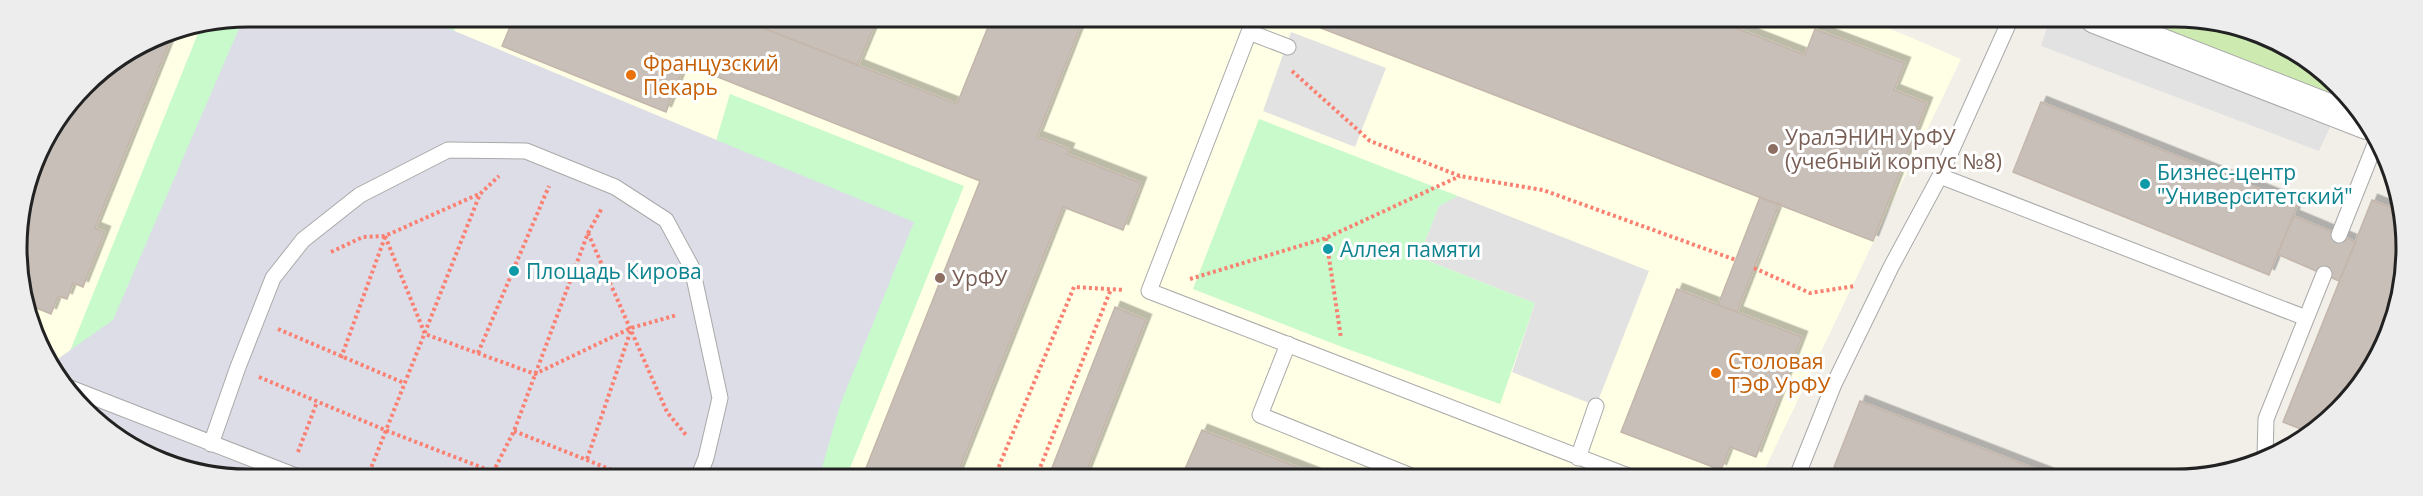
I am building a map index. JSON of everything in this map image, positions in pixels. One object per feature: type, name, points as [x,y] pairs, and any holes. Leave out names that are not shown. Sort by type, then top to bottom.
[{"type":"street","points":[[2120,27],[2348,110]]},
{"type":"lane","points":[[1800,469],[1834,384],[1940,176],[2007,27]]},
{"type":"lane","points":[[1288,47],[1249,32],[1149,291],[1345,365],[1608,469]]},
{"type":"lane","points":[[211,444],[273,278],[303,240],[360,195],[448,150],[526,152],[615,187],[666,220],[692,268],[720,398],[702,469]]},
{"type":"lane","points":[[2339,235],[2373,150]]},
{"type":"lane","points":[[1940,176],[2306,318]]},
{"type":"lane","points":[[2265,450],[2266,419],[2324,274]]},
{"type":"lane","points":[[1288,344],[1260,416],[1393,469]]},
{"type":"lane","points":[[80,392],[280,469]]},
{"type":"lane","points":[[1578,458],[1596,406]]},
{"type":"path","points":[[1249,32],[1370,141],[1460,176],[1543,190],[1736,260]]},
{"type":"path","points":[[323,255],[363,237],[385,236],[480,194],[526,152]]},
{"type":"path","points":[[478,353],[558,164]]},
{"type":"path","points":[[998,469],[1074,287],[1149,291],[1326,238],[1460,176]]},
{"type":"path","points":[[494,469],[514,431],[588,233],[615,187]]},
{"type":"path","points":[[370,469],[480,194]]},
{"type":"path","points":[[588,233],[632,328],[667,412],[706,458]]},
{"type":"path","points":[[385,236],[425,334],[536,374],[632,328],[699,309]]},
{"type":"path","points":[[341,358],[385,236]]},
{"type":"path","points":[[1326,238],[1345,365]]},
{"type":"path","points":[[1754,268],[1810,293],[1885,282]]},
{"type":"path","points":[[1040,469],[1111,289]]},
{"type":"path","points":[[256,319],[341,358],[404,383]]},
{"type":"path","points":[[587,459],[632,328]]},
{"type":"path","points":[[238,367],[385,430],[490,469]]},
{"type":"path","points":[[298,469],[317,402]]},
{"type":"path","points":[[514,431],[611,469]]},
{"type":"shaded area","name":"УрФУ","points":[[234,27],[1886,27],[1961,59],[1765,469],[234,469],[205,465],[150,446],[113,423],[82,394],[64,371],[44,333],[31,291],[27,262],[29,219],[39,177],[64,125],[82,102],[113,73],[150,50],[205,31]]},
{"type":"shaded area","name":"Площадь Кирова","points":[[240,27],[445,27],[914,222],[840,405],[822,469],[234,469],[205,465],[163,452],[125,432],[82,394],[64,371],[58,359],[113,320]]},
{"type":"shaded area","points":[[2047,27],[2080,27],[2331,125],[2319,151],[2041,46]]},
{"type":"shaded area","points":[[1291,32],[1386,68],[1355,147],[1263,111]]},
{"type":"shaded area","points":[[1458,196],[1649,271],[1596,406],[1512,372],[1535,303],[1419,257],[1439,206]]},
{"type":"green space","points":[[234,27],[455,27],[443,62],[66,361],[198,33]]},
{"type":"green space","points":[[2152,27],[2189,27],[2218,31],[2260,44],[2298,64],[2321,82],[2335,96],[2334,98]]},
{"type":"green space","points":[[730,94],[964,186],[850,469],[725,469],[707,171]]},
{"type":"green space","points":[[1259,119],[1458,196],[1439,207],[1419,257],[1535,303],[1500,404],[1342,347],[1193,289]]},
{"type":"building","points":[[510,27],[761,27],[957,104],[988,27],[1080,27],[1037,137],[1069,149],[1067,154],[1141,183],[1123,230],[1063,207],[960,469],[866,469],[980,181],[685,64],[666,112],[502,46]]},
{"type":"building","points":[[761,27],[874,27],[858,65]]},
{"type":"building","name":"УралЭНИН УрФУ (учебный корпус №8)","points":[[1318,27],[1734,27],[1805,55],[1815,29],[1905,63],[1894,90],[1927,103],[1873,241]]},
{"type":"building","points":[[170,42],[95,228],[105,232],[83,287],[73,283],[67,299],[58,296],[51,314],[36,308],[27,262],[27,234],[31,205],[44,163],[64,125],[102,82],[125,64]]},
{"type":"building","name":"Бизнес-центр \"Университетский\"","points":[[2041,102],[2298,204],[2269,275],[2013,172]]},
{"type":"building","points":[[1760,197],[1779,204],[1737,312],[1718,305]]},
{"type":"building","points":[[2372,200],[2392,208],[2396,234],[2394,277],[2384,319],[2373,346],[2350,383],[2321,414],[2302,429],[2283,422]]},
{"type":"building","points":[[2294,216],[2356,242],[2339,281],[2277,254]]},
{"type":"building","name":"Столовая ТЭФ УрФУ","points":[[1677,289],[1802,337],[1756,457],[1730,447],[1721,469],[1718,469],[1621,432]]},
{"type":"building","points":[[1115,307],[1146,320],[1088,469],[1052,469]]},
{"type":"building","points":[[1860,401],[2036,469],[1839,469],[1834,467]]},
{"type":"building","points":[[1202,430],[1303,469],[1185,469]]},
{"type":"place","name":"Французский Пекарь","points":[[631,75]]},
{"type":"place","name":"УралЭНИН УрФУ (учебный корпус №8)","points":[[1773,149]]},
{"type":"place","name":"Бизнес-центр \"Университетский\"","points":[[2145,184]]},
{"type":"place","name":"Аллея памяти","points":[[1328,249]]},
{"type":"place","name":"Площадь Кирова","points":[[514,271]]},
{"type":"place","name":"УрФУ","points":[[940,278]]},
{"type":"place","name":"Столовая ТЭФ УрФУ","points":[[1716,373]]}]
